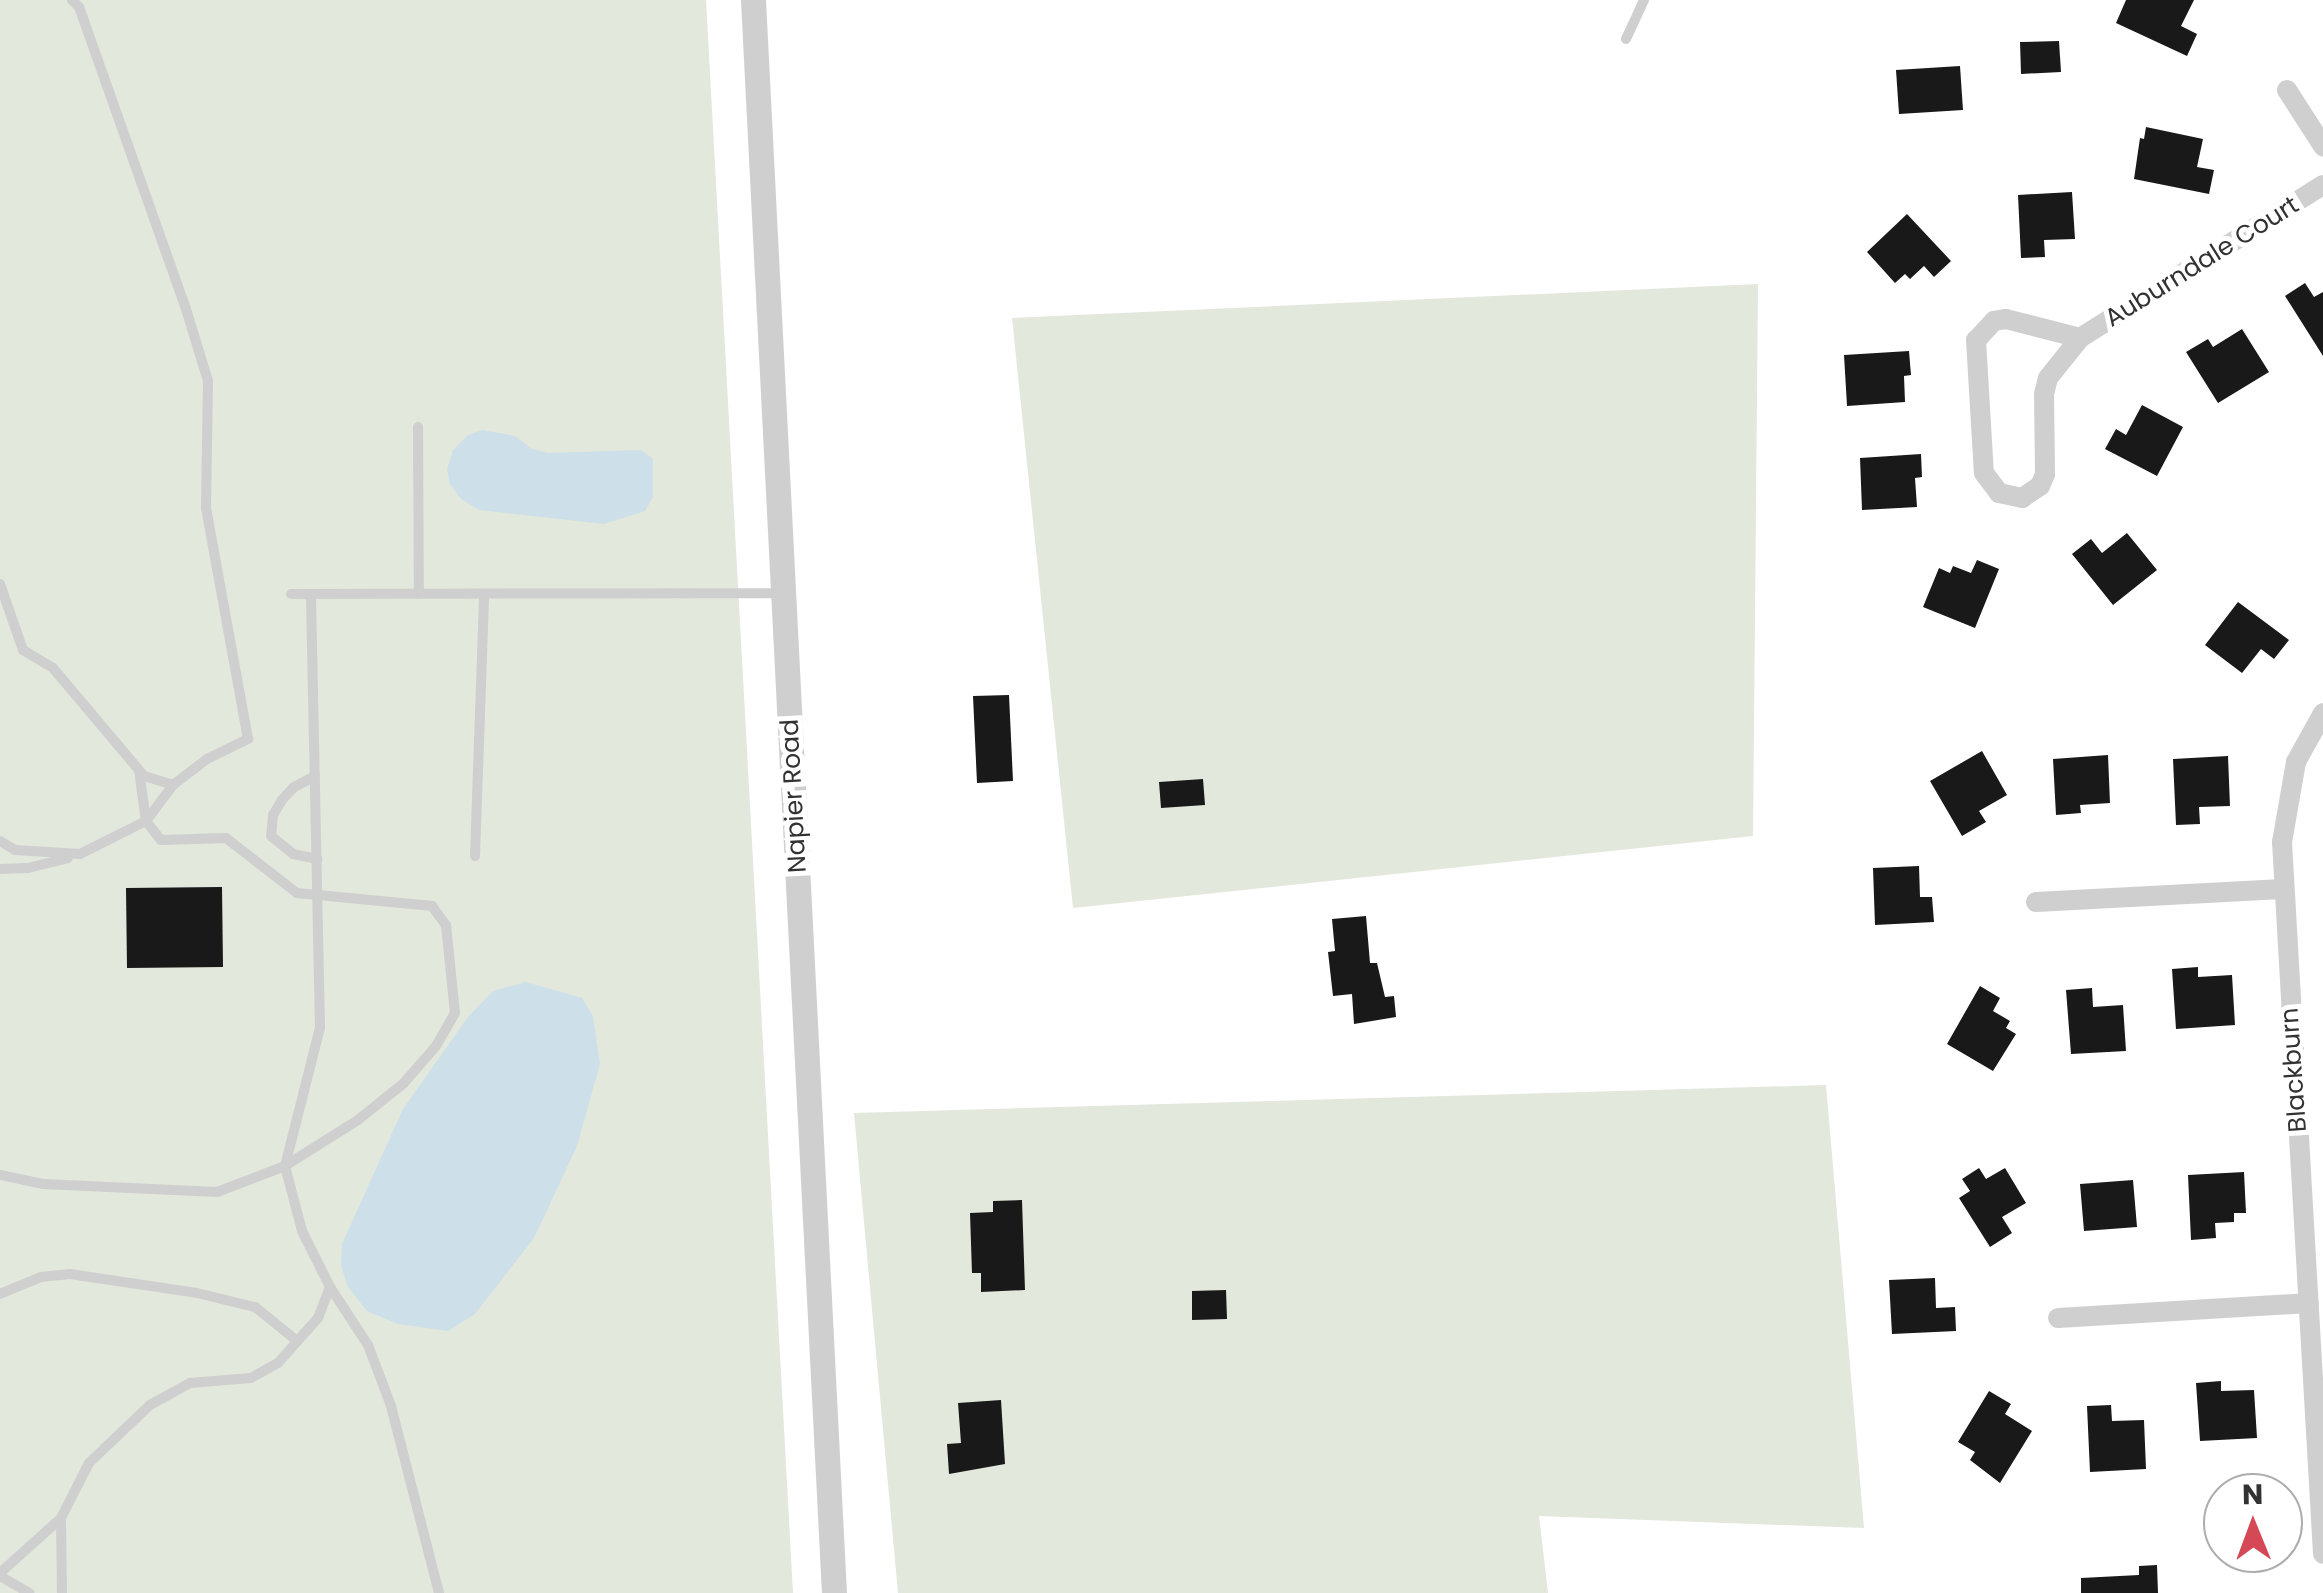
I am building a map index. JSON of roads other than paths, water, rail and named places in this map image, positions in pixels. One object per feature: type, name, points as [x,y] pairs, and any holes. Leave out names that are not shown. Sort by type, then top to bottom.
[{"type":"street","name":"Napier Road","points":[[754,0],[834,1593]]},
{"type":"street","points":[[2287,90],[2323,146]]},
{"type":"street","name":"Auburndale Court","points":[[2080,338],[2006,319],[1994,320],[1976,340],[1984,472],[1999,494],[2022,498],[2040,486],[2046,474],[2044,394],[2048,378],[2080,338],[2323,185]]},
{"type":"street","name":"Blackburn","points":[[2323,713],[2296,762],[2287,794],[2283,889],[2323,1554]]},
{"type":"street","points":[[2036,902],[2283,889]]},
{"type":"street","points":[[2058,1318],[2309,1303]]},
{"type":"lane","points":[[0,869],[28,868],[80,854],[146,821],[173,784],[207,758],[248,739],[206,508],[208,381],[180,290],[72,0]]},
{"type":"lane","points":[[1626,39],[1644,0]]},
{"type":"lane","points":[[418,427],[419,594]]},
{"type":"lane","points":[[0,584],[23,650],[53,668],[139,769],[173,784]]},
{"type":"lane","points":[[291,594],[784,593]]},
{"type":"lane","points":[[311,594],[320,1028],[285,1166],[302,1232],[330,1287],[368,1345],[390,1406],[438,1593]]},
{"type":"lane","points":[[475,856],[484,594]]},
{"type":"lane","points":[[0,1174],[43,1184],[216,1192],[285,1166],[358,1120],[404,1082],[436,1046],[455,1013],[446,925],[432,906],[297,893],[226,838],[161,840],[146,821],[139,769]]},
{"type":"lane","points":[[315,776],[294,787],[282,800],[273,814],[271,836],[293,854],[317,859]]},
{"type":"lane","points":[[0,842],[16,850],[80,854]]},
{"type":"lane","points":[[0,1294],[40,1276],[70,1274],[197,1293],[255,1307],[297,1340]]},
{"type":"lane","points":[[29,1593],[0,1574],[61,1518],[88,1463],[150,1405],[190,1383],[251,1378],[278,1363],[318,1318],[330,1287]]},
{"type":"lane","points":[[61,1518],[62,1593]]}]
